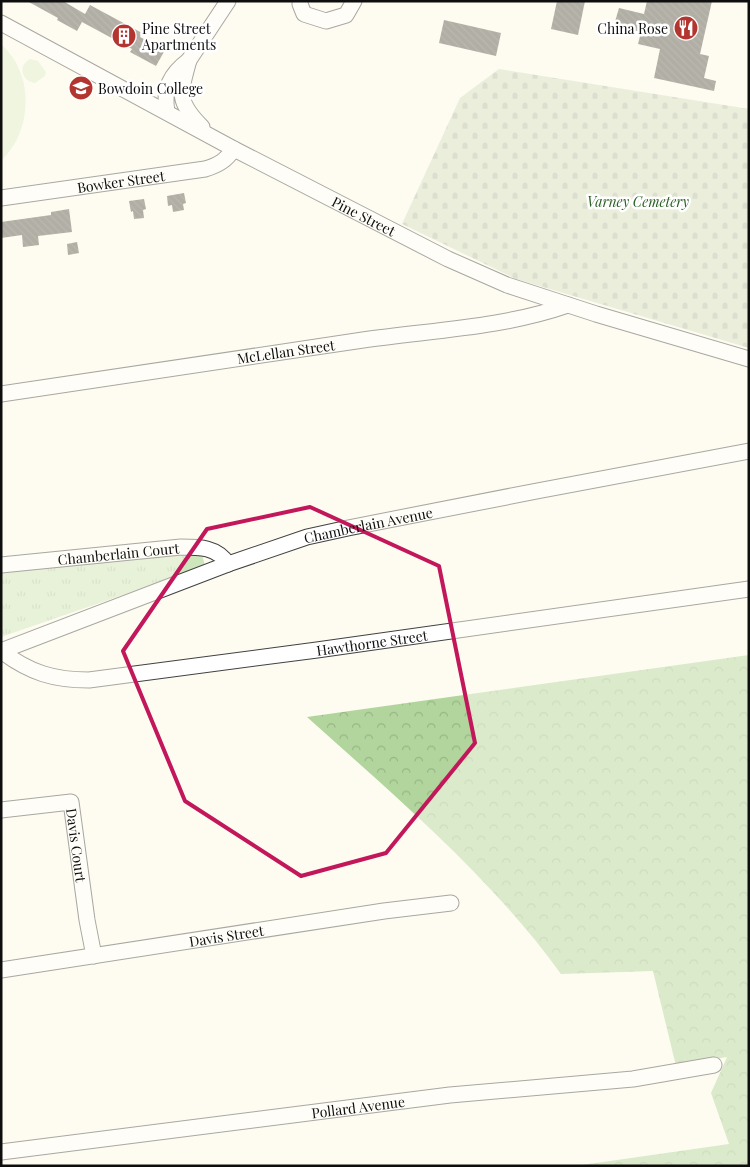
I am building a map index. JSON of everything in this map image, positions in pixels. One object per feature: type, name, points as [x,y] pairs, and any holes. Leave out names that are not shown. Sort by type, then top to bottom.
[{"type":"street","points":[[214,138],[190,114],[185,106],[181,89],[189,60],[228,1]]},
{"type":"street","points":[[300,1],[304,14],[326,21],[346,15],[354,1]]},
{"type":"street","name":"Pine Street","points":[[1,22],[214,138],[448,259],[507,285],[749,359]]},
{"type":"street","points":[[167,112],[165,100],[170,81],[178,68],[189,60]]},
{"type":"street","points":[[166,96],[181,89]]},
{"type":"street","name":"Bowker Street","points":[[1,198],[205,169],[223,162],[234,148]]},
{"type":"street","name":"McLellan Street","points":[[1,394],[262,354],[505,322],[546,313],[568,305]]},
{"type":"street","name":"Chamberlain Avenue","points":[[1,651],[228,564],[307,537],[749,452]]},
{"type":"street","name":"Chamberlain Court","points":[[1,565],[181,547],[200,547],[214,551],[223,556],[228,564]]},
{"type":"street","name":"Hawthorne Street","points":[[1,651],[16,662],[48,676],[67,680],[115,678],[749,589]]},
{"type":"street","name":"Davis Court","points":[[1,810],[71,802],[94,956]]},
{"type":"street","name":"Davis Street","points":[[1,970],[384,911],[451,903]]},
{"type":"street","name":"Pollard Avenue","points":[[1,1152],[450,1094],[633,1079],[714,1065]]},
{"type":"highlighted area","points":[[310,507],[439,566],[475,743],[386,853],[301,876],[185,801],[123,651],[207,529]]},
{"type":"green space","points":[[1,44],[12,56],[20,71],[26,102],[24,119],[19,134],[12,149],[1,161]]},
{"type":"green space","points":[[30,59],[38,61],[46,72],[45,76],[35,83],[24,76],[22,69],[23,65]]},
{"type":"green space","name":"Varney Cemetery","points":[[499,69],[749,109],[749,348],[516,279],[402,224],[460,98]]},
{"type":"green space","points":[[179,552],[202,555],[204,567],[1,637],[1,571]]},
{"type":"green space","points":[[749,655],[749,1166],[575,1166],[729,1144],[711,1093],[727,1057],[676,1066],[653,971],[561,974],[504,904],[473,871],[408,808],[307,717]]},
{"type":"building","name":"Pine Street Apartments","points":[[27,1],[63,1],[85,14],[90,5],[142,33],[140,37],[165,50],[156,66],[130,52],[132,49],[82,22],[77,31]]},
{"type":"building","points":[[557,1],[585,1],[578,35],[551,29]]},
{"type":"building","name":"China Rose","points":[[647,1],[712,1],[700,54],[709,56],[704,78],[716,81],[714,91],[654,78],[660,49],[638,44],[641,32],[614,25],[619,8],[644,14]]},
{"type":"building","points":[[444,20],[501,33],[496,56],[439,43]]},
{"type":"building","points":[[184,193],[186,203],[183,204],[184,210],[173,212],[172,205],[168,206],[167,196]]},
{"type":"building","points":[[144,199],[146,209],[143,210],[144,218],[134,219],[129,201]]},
{"type":"building","points":[[69,209],[72,232],[38,236],[39,245],[23,247],[22,235],[1,238],[1,222],[51,215],[51,212]]},
{"type":"building","points":[[77,242],[79,253],[68,255],[67,244]]},
{"type":"place","name":"China Rose","points":[[686,28]]},
{"type":"place","name":"Pine Street Apartments","points":[[124,36]]},
{"type":"place","name":"Bowdoin College","points":[[81,88]]}]
